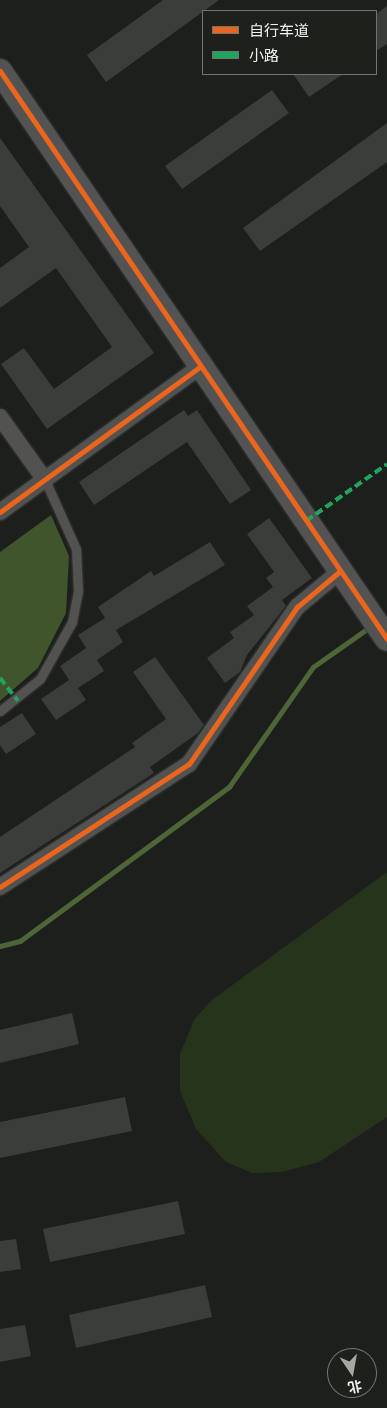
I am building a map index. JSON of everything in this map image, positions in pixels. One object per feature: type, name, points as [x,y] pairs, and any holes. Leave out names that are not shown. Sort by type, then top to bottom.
[{"type":"street","points":[[0,71],[387,639]]},
{"type":"street","points":[[0,512],[201,366]]},
{"type":"street","points":[[0,417],[45,480]]},
{"type":"street","points":[[0,887],[189,764],[297,607],[340,571]]},
{"type":"lane","points":[[0,711],[40,679],[72,622],[78,591],[76,549],[45,480]]},
{"type":"green space","points":[[51,515],[69,556],[66,613],[38,668],[0,701],[0,552]]},
{"type":"green space","points":[[387,872],[387,1117],[319,1162],[282,1172],[252,1173],[226,1162],[196,1129],[180,1091],[180,1054],[194,1020],[212,1000]]},
{"type":"building","points":[[163,0],[219,0],[205,10],[202,10],[202,12],[106,82],[87,55]]},
{"type":"building","points":[[387,6],[387,44],[377,50],[377,13]]},
{"type":"building","points":[[294,75],[342,75],[309,97]]},
{"type":"building","points":[[272,90],[289,113],[182,189],[165,166]]},
{"type":"building","points":[[387,123],[387,162],[260,251],[243,228]]},
{"type":"building","points":[[0,138],[154,353],[47,429],[1,364],[24,348],[54,389],[112,347],[56,268],[0,308],[0,268],[29,247],[0,206]]},
{"type":"building","points":[[184,410],[188,416],[197,410],[251,490],[230,504],[187,442],[94,505],[79,482]]},
{"type":"building","points":[[269,518],[312,578],[282,600],[286,606],[247,655],[240,672],[225,683],[207,658],[234,638],[230,632],[254,615],[247,606],[273,587],[266,578],[274,572],[247,534]]},
{"type":"building","points":[[210,542],[225,565],[116,630],[123,642],[97,660],[104,671],[78,688],[86,700],[56,720],[41,699],[69,680],[60,666],[86,648],[78,635],[105,618],[98,607],[151,571],[154,576]]},
{"type":"building","points":[[155,657],[204,725],[198,733],[150,767],[154,773],[0,873],[0,837],[135,747],[132,743],[166,719],[133,672]]},
{"type":"building","points":[[22,713],[36,734],[6,754],[0,745],[0,727]]},
{"type":"building","points":[[72,1013],[79,1044],[0,1063],[0,1030]]},
{"type":"building","points":[[125,1097],[132,1131],[0,1158],[0,1122]]},
{"type":"building","points":[[178,1201],[185,1234],[50,1262],[43,1229]]},
{"type":"building","points":[[16,1239],[21,1269],[0,1272],[0,1241]]},
{"type":"building","points":[[205,1285],[212,1317],[76,1348],[69,1315]]},
{"type":"building","points":[[25,1325],[31,1356],[0,1362],[0,1329]]},
{"type":"waterway","points":[[0,946],[20,941],[229,787],[313,667],[370,627]]},
{"type":"marked path","points":[[306,521],[387,464]]},
{"type":"marked path","points":[[0,678],[18,701]]},
{"type":"cycle path","points":[[0,71],[387,639]]},
{"type":"cycle path","points":[[0,512],[201,366]]},
{"type":"cycle path","points":[[0,887],[189,764],[297,607],[340,571]]}]
